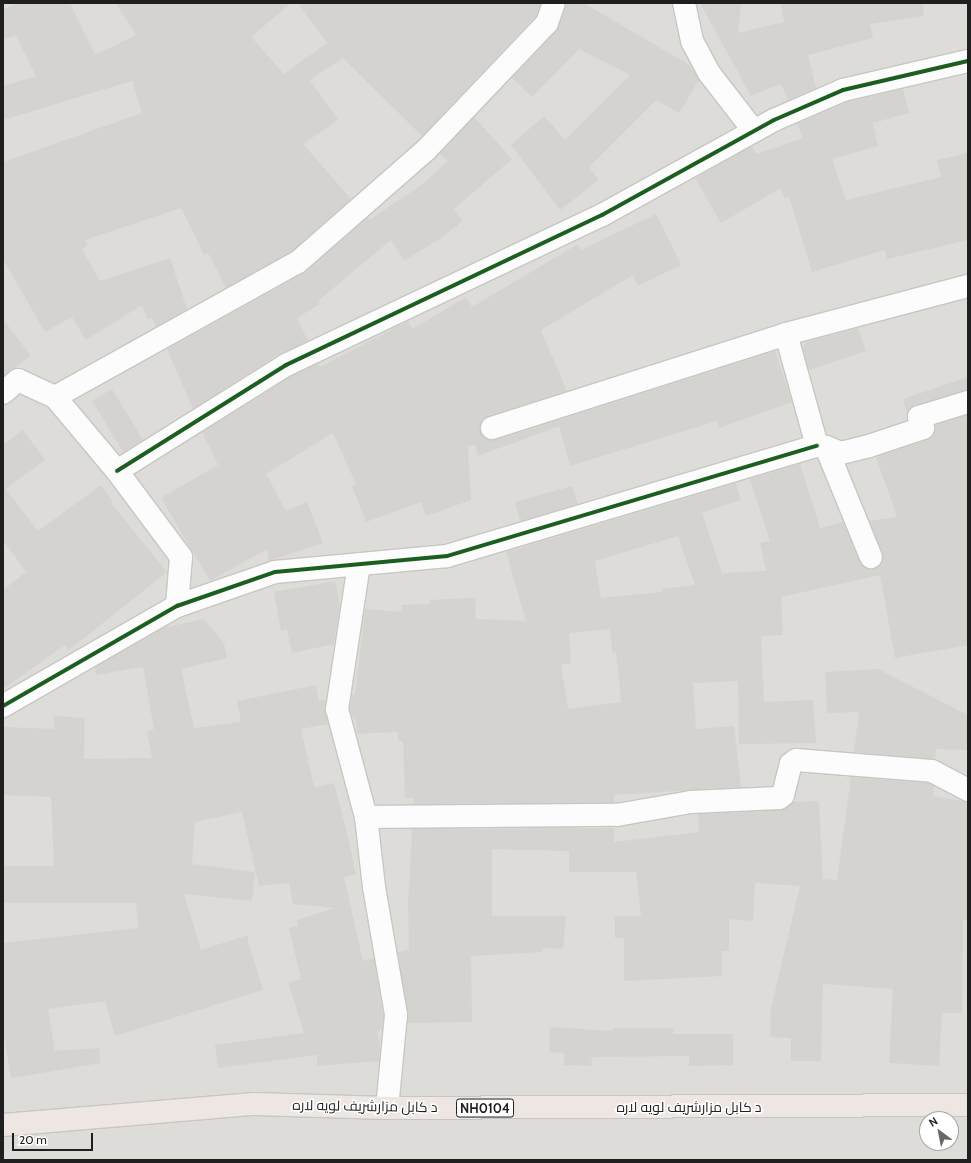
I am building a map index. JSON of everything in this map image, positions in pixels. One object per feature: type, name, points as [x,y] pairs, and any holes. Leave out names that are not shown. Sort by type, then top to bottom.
[{"type":"highway","name":"د کابل مزارشریف لویه لاره","points":[[3,1125],[254,1104],[388,1108],[968,1105]]},
{"type":"street","points":[[55,397],[298,262],[426,150],[547,23],[554,3]]},
{"type":"street","points":[[684,3],[692,41],[710,73],[754,131]]},
{"type":"street","points":[[118,472],[286,365],[602,215],[754,131],[843,90],[968,61]]},
{"type":"street","points":[[492,428],[786,334],[968,286]]},
{"type":"street","points":[[786,334],[822,447],[871,557]]},
{"type":"street","points":[[3,393],[18,380],[55,397],[118,472],[181,557],[177,606]]},
{"type":"street","points":[[3,706],[177,606],[275,572],[447,556],[822,447],[841,454],[869,446],[923,428],[919,417],[968,402]]},
{"type":"street","points":[[359,564],[337,709],[366,817],[374,887],[396,1015],[388,1108]]},
{"type":"street","points":[[366,817],[617,815],[690,802],[779,798],[783,795],[791,764],[796,760],[932,771],[968,790]]},
{"type":"shaded area","points":[[3,3],[968,3],[968,1160],[3,1160]]},
{"type":"building","points":[[18,3],[70,3],[95,55],[136,35],[116,3],[291,3],[251,37],[284,74],[327,43],[298,3],[541,3],[536,16],[422,136],[343,58],[310,80],[338,120],[303,144],[351,199],[291,252],[226,288],[208,253],[204,255],[181,208],[85,240],[88,246],[82,249],[100,281],[170,258],[187,309],[156,327],[152,318],[147,319],[142,305],[86,340],[72,317],[45,332],[3,259],[3,162],[142,113],[132,81],[3,120],[3,86],[36,76],[16,36],[3,39],[3,10]]},
{"type":"building","points":[[566,3],[584,3],[691,66],[699,80],[679,113],[656,100],[589,167],[599,180],[560,210],[511,145],[544,116],[565,140],[630,75],[579,49],[532,97],[512,78],[556,31]]},
{"type":"building","points":[[700,3],[741,3],[738,33],[784,22],[781,3],[923,3],[924,16],[870,24],[873,38],[808,55],[816,88],[788,100],[781,84],[751,96]]},
{"type":"building","points":[[903,89],[909,113],[873,123],[878,146],[832,159],[846,200],[941,177],[937,160],[968,153],[968,240],[887,259],[885,250],[812,272],[789,197],[785,199],[781,188],[721,223],[695,178],[752,146],[756,154],[777,147],[780,149],[778,147],[803,138],[797,124],[847,102]]},
{"type":"building","points":[[474,117],[512,159],[454,209],[463,221],[441,238],[404,261],[391,240],[318,301],[320,304],[297,318],[308,341],[279,354],[193,409],[167,349],[306,272],[367,218],[369,220],[420,186],[448,161],[440,154]]},
{"type":"building","points":[[656,214],[681,265],[638,286],[633,275],[541,330],[567,391],[488,416],[480,426],[483,437],[496,440],[775,351],[792,402],[719,428],[717,421],[570,466],[559,426],[478,456],[475,445],[468,446],[471,500],[426,516],[421,502],[366,522],[352,486],[356,484],[333,433],[266,474],[286,511],[307,502],[323,543],[269,561],[267,549],[210,581],[161,498],[218,465],[202,432],[292,376],[318,364],[320,367],[408,321],[412,329],[466,297],[472,307],[578,244],[581,250]]},
{"type":"building","points":[[3,319],[31,356],[3,376]]},
{"type":"building","points":[[858,328],[866,351],[809,370],[803,347],[806,342]]},
{"type":"building","points":[[968,377],[968,390],[915,405],[907,413],[903,399]]},
{"type":"building","points":[[112,389],[143,440],[123,452],[92,401]]},
{"type":"building","points":[[968,415],[968,645],[895,658],[880,575],[781,597],[783,635],[761,636],[764,702],[813,700],[816,743],[739,744],[738,681],[693,683],[696,729],[734,726],[741,787],[614,795],[614,803],[414,804],[414,798],[405,798],[403,741],[398,741],[398,732],[357,734],[356,718],[353,719],[350,708],[352,695],[355,694],[365,609],[401,612],[401,605],[430,604],[430,600],[475,598],[476,619],[526,621],[506,552],[736,483],[741,500],[702,513],[722,573],[766,571],[760,543],[770,541],[750,479],[800,464],[820,528],[843,522],[860,562],[864,567],[875,569],[883,558],[870,521],[897,517],[876,457],[927,440],[933,436],[935,425]],"holes":[[[678,536],[695,585],[662,589],[662,592],[601,598],[595,561]],[[610,629],[612,653],[616,652],[621,702],[568,709],[561,664],[571,664],[569,633]]]},
{"type":"building","points":[[23,430],[45,460],[6,489],[38,531],[101,485],[113,502],[111,503],[167,572],[69,650],[65,645],[3,689],[3,590],[26,572],[3,540],[3,445]]},
{"type":"building","points":[[572,486],[578,504],[520,521],[515,502]]},
{"type":"building","points":[[335,581],[340,605],[334,644],[292,653],[287,629],[281,631],[274,592]]},
{"type":"building","points":[[204,619],[224,643],[227,658],[181,669],[194,728],[241,722],[237,701],[316,685],[319,701],[326,700],[325,712],[328,724],[301,729],[314,787],[334,783],[347,833],[356,874],[344,877],[363,961],[374,958],[383,1015],[382,1029],[377,1031],[380,1046],[379,1061],[317,1066],[317,1055],[218,1068],[215,1045],[304,1033],[288,982],[301,979],[289,928],[298,926],[297,920],[335,908],[293,904],[289,883],[259,886],[242,812],[195,822],[192,864],[255,872],[252,901],[184,894],[201,950],[248,935],[248,941],[263,990],[115,1036],[105,1001],[48,1009],[55,1051],[99,1048],[100,1063],[11,1078],[3,1029],[3,943],[138,928],[136,903],[3,903],[3,866],[54,866],[51,797],[3,795],[4,727],[54,729],[54,716],[85,718],[84,759],[152,758],[147,731],[154,729],[143,667],[96,675],[94,668],[163,628]]},
{"type":"building","points":[[878,669],[968,715],[968,750],[936,749],[935,759],[854,752],[859,712],[827,713],[825,672]]},
{"type":"building","points":[[851,777],[928,783],[934,786],[933,796],[968,802],[968,921],[963,920],[962,1013],[942,1013],[939,1066],[889,1063],[893,989],[823,984],[821,1061],[791,1061],[791,1038],[770,1037],[771,1008],[800,886],[755,883],[753,921],[729,919],[729,951],[722,951],[722,976],[624,981],[624,938],[615,938],[615,916],[641,916],[636,872],[569,872],[569,851],[492,849],[492,916],[566,916],[563,949],[543,948],[543,952],[471,956],[472,1022],[408,1023],[398,952],[409,950],[408,903],[412,829],[614,828],[614,842],[699,832],[698,814],[780,810],[793,802],[819,801],[823,879],[837,880]]},
{"type":"building","points":[[550,1027],[613,1031],[613,1028],[673,1028],[673,1034],[733,1034],[733,1065],[689,1066],[689,1056],[592,1057],[591,1066],[564,1065],[564,1053],[549,1052]]},
{"type":"cycle path","points":[[117,471],[286,365],[602,215],[774,120],[843,90],[968,61]]},
{"type":"cycle path","points":[[3,706],[177,606],[275,572],[447,556],[817,446]]}]
